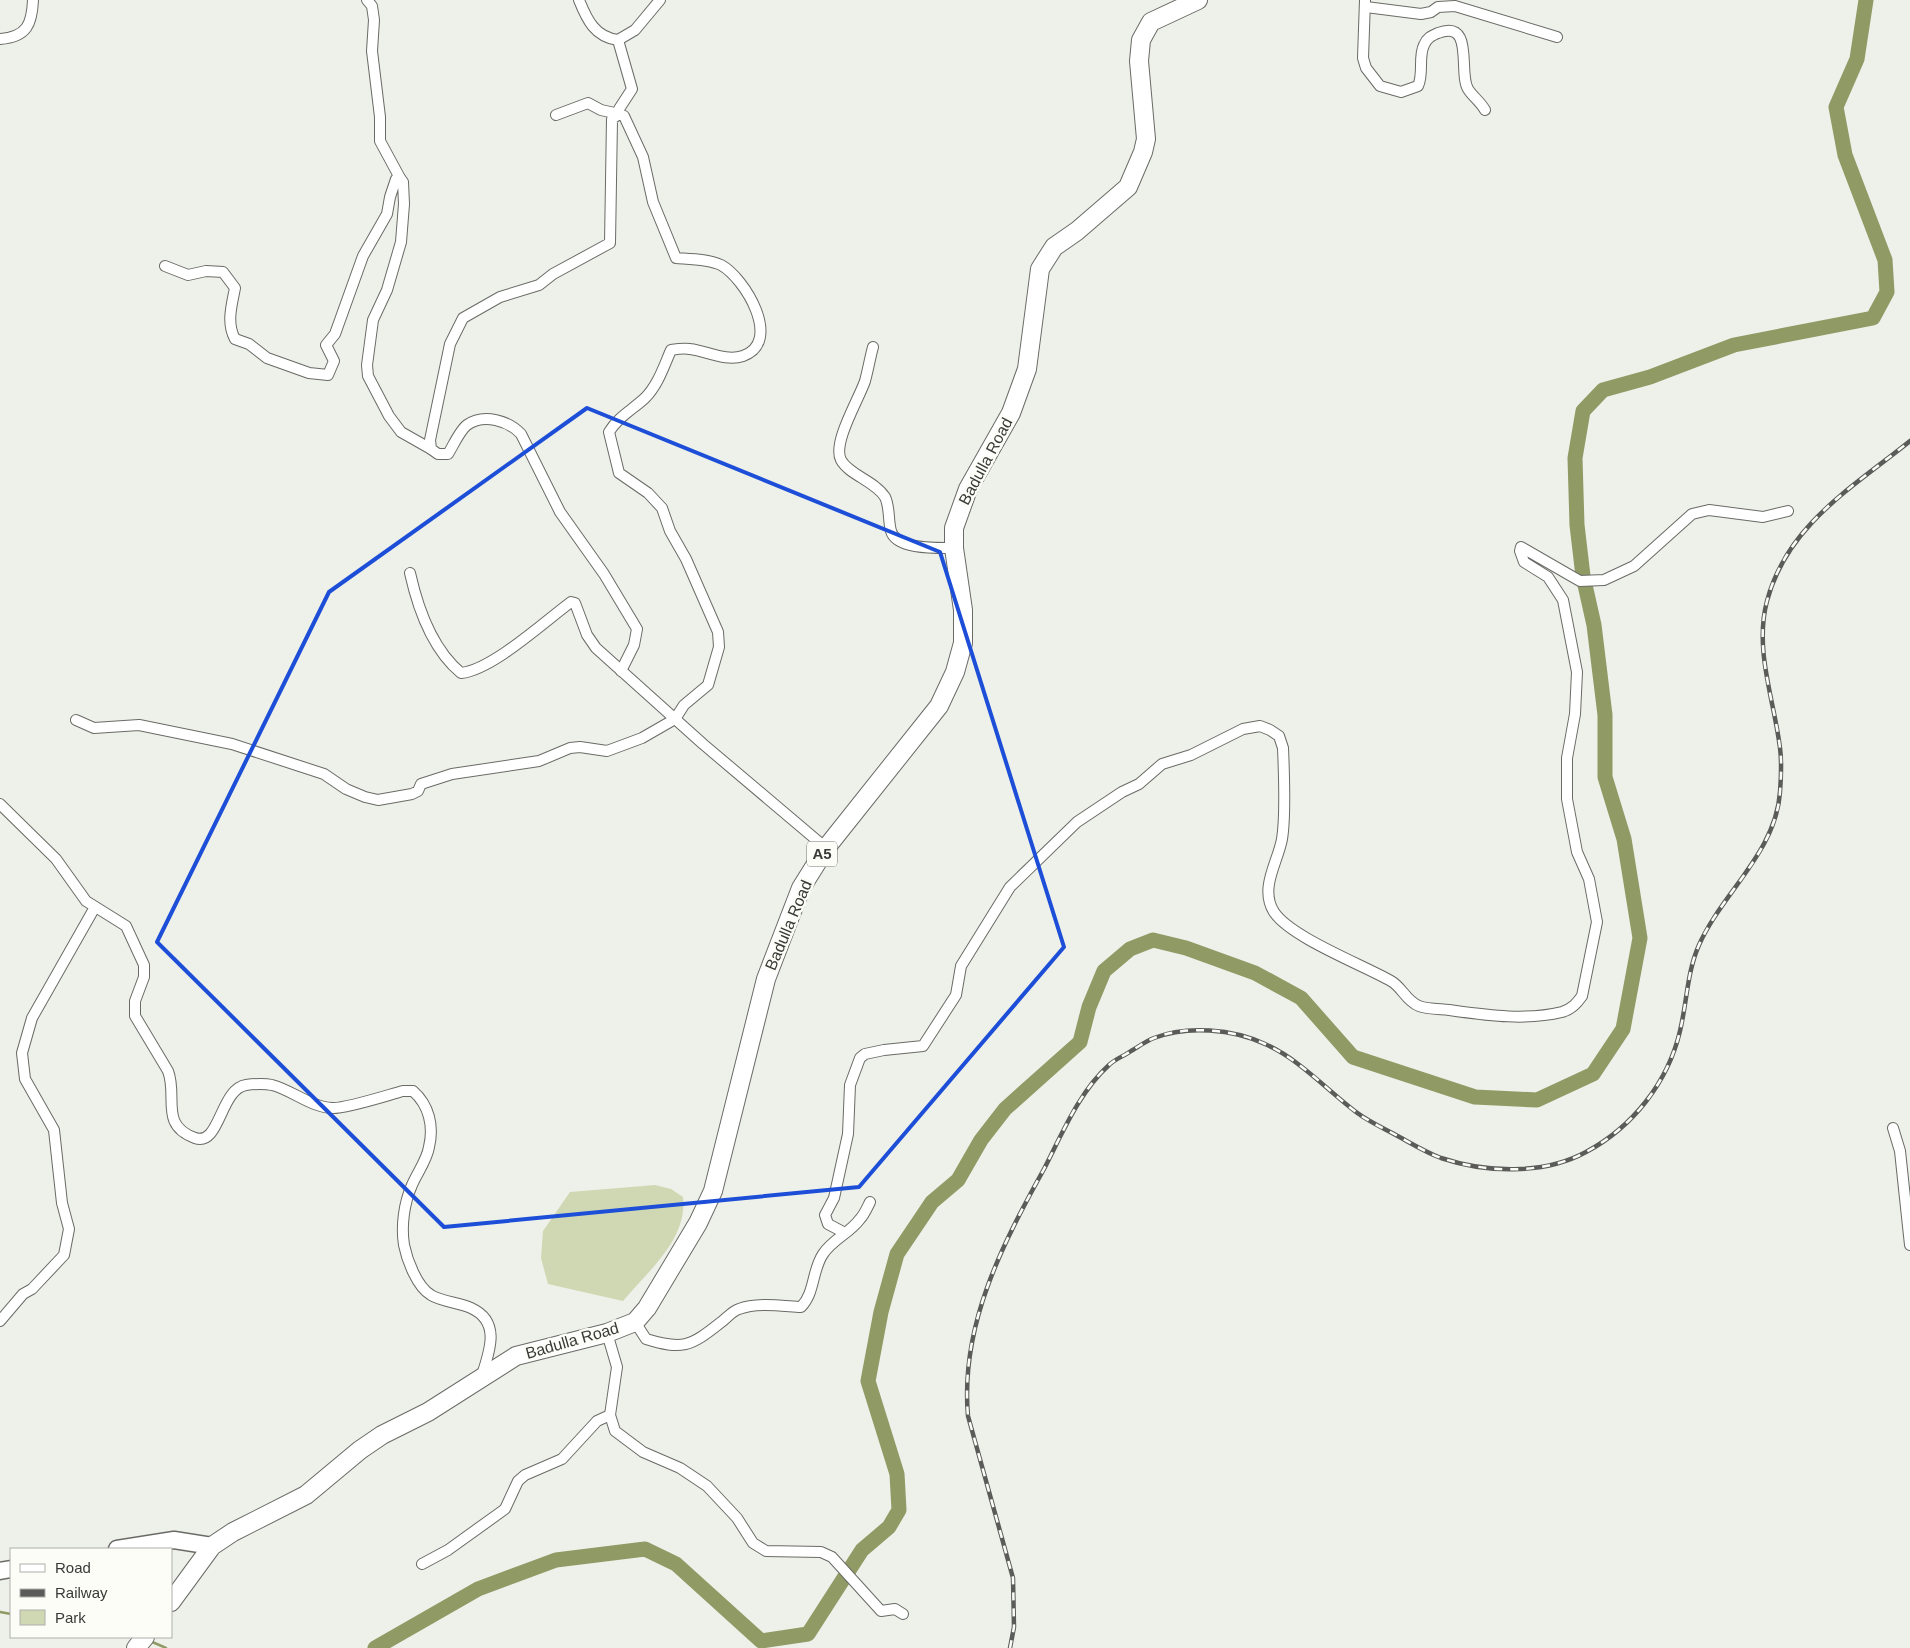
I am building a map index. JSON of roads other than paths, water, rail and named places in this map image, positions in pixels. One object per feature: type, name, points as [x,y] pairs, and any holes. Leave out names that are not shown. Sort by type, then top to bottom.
[{"type":"highway","name":"Badulla Road","points":[[172,1601],[212,1546],[233,1532],[306,1495],[360,1450],[428,1412],[516,1356],[606,1333],[635,1322],[647,1308],[698,1223],[713,1190],[766,979],[801,888],[826,848],[939,706],[955,672],[963,643],[963,610],[954,548],[954,528],[968,489],[1011,413],[1027,368],[1040,269],[1054,247],[1077,232],[1128,187],[1143,152],[1146,139],[1139,61],[1142,40],[1151,22],[1198,0]]},
{"type":"highway","points":[[136,1648],[144,1638]]},
{"type":"main road","points":[[123,1548],[174,1540],[198,1542],[212,1546]]},
{"type":"street","points":[[0,39],[18,35],[29,25],[32,19],[33,0]]},
{"type":"street","points":[[368,0],[372,6],[374,20],[372,50],[380,117],[380,141],[403,182],[404,204],[401,242],[387,290],[373,320],[367,365],[368,376],[389,416],[401,432],[438,454],[448,454],[467,425],[481,421],[506,422],[512,424],[521,434],[560,512],[604,574],[637,629],[634,645],[621,671]]},
{"type":"street","points":[[580,0],[588,23],[606,38],[618,40],[635,30],[660,0]]},
{"type":"street","points":[[1485,110],[1479,99],[1468,90],[1465,81],[1463,41],[1457,34],[1446,30],[1429,37],[1423,46],[1421,79],[1418,86],[1401,92],[1380,86],[1366,68],[1363,58],[1366,4],[1421,14],[1431,12],[1438,7],[1455,6],[1557,37]]},
{"type":"street","points":[[432,449],[430,440],[450,344],[463,318],[500,297],[540,285],[553,274],[610,243],[612,119],[619,114],[619,109],[632,89],[618,40]]},
{"type":"street","points":[[76,720],[94,728],[139,725],[232,744],[324,774],[346,789],[378,800],[412,794],[418,790],[421,784],[452,774],[517,766],[539,761],[570,748],[580,747],[607,751],[642,738],[675,719],[684,706],[708,684],[719,647],[718,632],[686,559],[670,531],[662,508],[648,493],[619,473],[609,432],[615,422],[646,397],[656,386],[671,350],[689,348],[717,356],[742,356],[754,349],[760,339],[761,328],[752,301],[738,279],[722,266],[712,262],[676,258],[653,202],[643,157],[624,116],[601,110],[588,103],[556,115]]},
{"type":"street","points":[[165,266],[188,275],[206,271],[223,272],[236,288],[230,314],[231,332],[235,339],[249,344],[267,358],[309,373],[328,375],[334,361],[326,345],[335,334],[363,256],[387,214],[396,179],[400,178]]},
{"type":"street","points":[[873,347],[865,380],[842,436],[839,455],[842,462],[879,490],[886,499],[891,533],[894,539],[912,546],[954,548]]},
{"type":"street","points":[[845,1233],[828,1224],[826,1215],[834,1198],[848,1134],[850,1085],[860,1058],[865,1054],[884,1050],[923,1046],[956,995],[961,966],[1010,887],[1077,822],[1122,792],[1138,784],[1162,764],[1191,755],[1242,729],[1260,726],[1270,730],[1279,736],[1283,748],[1282,838],[1269,884],[1269,898],[1274,912],[1285,924],[1329,950],[1393,982],[1407,998],[1419,1006],[1494,1016],[1532,1016],[1563,1012],[1575,1006],[1582,996],[1597,922],[1589,879],[1578,852],[1567,799],[1567,758],[1575,714],[1577,672],[1562,600],[1548,577],[1524,562],[1520,551],[1521,547],[1580,582],[1604,580],[1634,566],[1692,514],[1709,510],[1763,517],[1788,511]]},
{"type":"street","points":[[410,574],[415,595],[431,634],[450,664],[461,673],[473,672],[504,653],[570,602],[575,603],[587,635],[596,648],[675,719],[826,848]]},
{"type":"street","points":[[0,804],[56,859],[86,901],[126,926],[144,965],[144,977],[136,1001],[136,1016],[168,1071],[171,1080],[171,1110],[174,1124],[186,1134],[198,1140],[206,1139],[212,1134],[227,1101],[240,1086],[260,1083],[273,1085],[304,1100],[333,1108],[403,1091],[413,1091],[421,1098],[427,1109],[430,1124],[429,1148],[411,1187],[403,1218],[407,1258],[415,1276],[430,1294],[472,1308],[486,1319],[491,1331],[492,1347],[481,1378]]},
{"type":"street","points":[[0,1321],[23,1294],[32,1289],[64,1255],[68,1229],[62,1203],[54,1130],[25,1079],[22,1053],[32,1018],[95,907]]},
{"type":"street","points":[[1893,1128],[1900,1151],[1910,1245]]},
{"type":"street","points":[[635,1322],[646,1339],[671,1346],[684,1346],[719,1324],[737,1309],[750,1306],[801,1307],[808,1300],[814,1271],[823,1254],[831,1243],[860,1219],[870,1202]]},
{"type":"street","points":[[606,1333],[617,1367],[610,1414],[615,1431],[643,1452],[680,1468],[707,1486],[737,1518],[753,1543],[766,1551],[820,1552],[832,1557],[882,1610],[895,1609],[902,1614]]},
{"type":"street","points":[[422,1564],[448,1550],[505,1509],[518,1481],[525,1474],[562,1459],[597,1421],[610,1414]]},
{"type":"waterway","points":[[375,1648],[478,1589],[556,1560],[645,1549],[676,1564],[761,1641],[808,1634],[862,1550],[889,1527],[899,1510],[897,1474],[868,1381],[881,1312],[897,1254],[932,1202],[958,1180],[981,1140],[1005,1109],[1080,1042],[1089,1007],[1104,971],[1130,949],[1153,940],[1186,948],[1255,973],[1301,998],[1353,1057],[1475,1097],[1537,1100],[1593,1074],[1623,1029],[1640,938],[1624,839],[1605,777],[1605,715],[1594,625],[1583,576],[1577,525],[1575,458],[1583,411],[1603,390],[1650,377],[1734,345],[1873,318],[1887,292],[1885,260],[1845,155],[1836,107],[1857,59],[1866,0]]},
{"type":"waterway","points":[[0,1612],[10,1614]]},
{"type":"waterway","points":[[150,1641],[166,1648]]},
{"type":"railway","points":[[1010,1648],[1014,1627],[1013,1578],[968,1416],[967,1383],[971,1350],[977,1318],[999,1257],[1065,1128],[1089,1088],[1111,1063],[1151,1039],[1181,1031],[1210,1030],[1239,1035],[1277,1050],[1301,1066],[1365,1118],[1429,1153],[1458,1163],[1496,1169],[1534,1168],[1552,1165],[1586,1152],[1619,1130],[1646,1101],[1667,1068],[1680,1031],[1690,976],[1699,945],[1709,926],[1759,853],[1769,834],[1776,814],[1780,792],[1781,753],[1766,674],[1763,638],[1767,601],[1777,574],[1790,550],[1806,529],[1845,492],[1910,441]]}]
